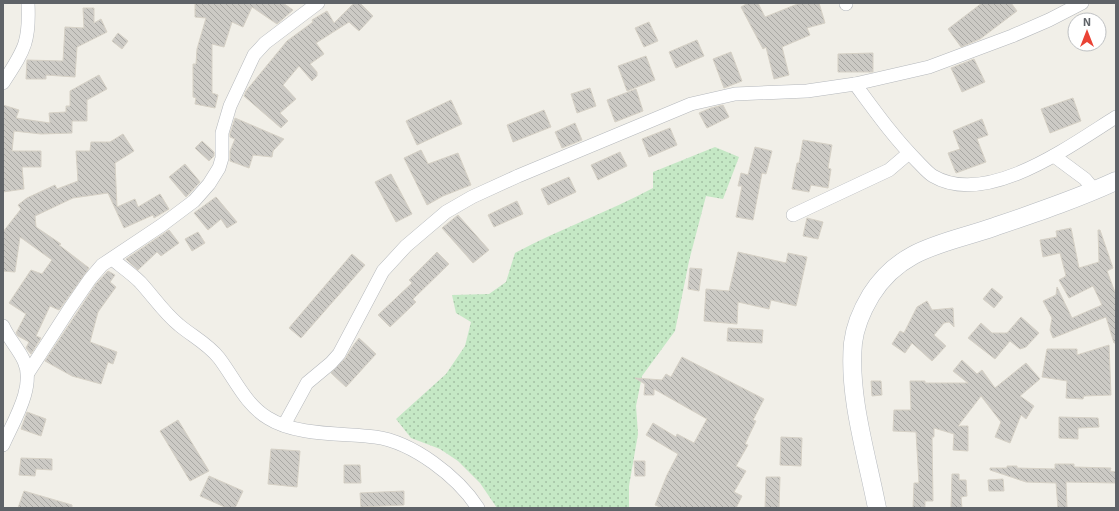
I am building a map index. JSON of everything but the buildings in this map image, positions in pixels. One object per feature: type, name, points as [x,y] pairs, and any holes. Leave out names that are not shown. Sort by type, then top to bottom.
[{"type":"street","points":[[3,82],[17,62],[27,40],[29,28],[28,3]]},
{"type":"street","points":[[3,445],[24,395],[28,373],[90,279],[102,265],[194,201],[209,184],[219,168],[222,158],[222,133],[230,106],[254,55],[266,43],[318,3]]},
{"type":"street","points":[[284,425],[307,383],[331,363],[339,354],[383,271],[406,246],[446,212],[518,176],[691,104],[735,94],[807,91],[855,84],[936,65],[1018,34],[1082,3]]},
{"type":"street","points":[[855,84],[910,154],[932,176],[947,183],[969,185],[1003,179],[1054,156],[1116,117]]},
{"type":"street","points":[[793,215],[889,170],[910,154]]},
{"type":"street","points":[[1054,156],[1085,179],[1095,191]]},
{"type":"street","points":[[877,508],[859,419],[854,378],[853,343],[859,319],[867,301],[881,278],[901,262],[917,253],[994,228],[1095,191],[1116,181]]},
{"type":"street","points":[[112,259],[135,277],[179,325],[218,357],[245,398],[269,419],[284,425],[311,431],[376,437],[395,442],[432,462],[445,472],[460,486],[478,508]]},
{"type":"street","points":[[3,326],[24,361],[28,373]]},
{"type":"green space","points":[[715,147],[739,157],[723,199],[706,196],[689,261],[675,331],[642,376],[636,406],[638,434],[629,486],[629,508],[497,508],[480,483],[458,461],[440,449],[411,438],[396,419],[446,374],[465,346],[471,322],[456,313],[452,295],[489,294],[506,282],[515,253],[653,188],[653,172]]}]
